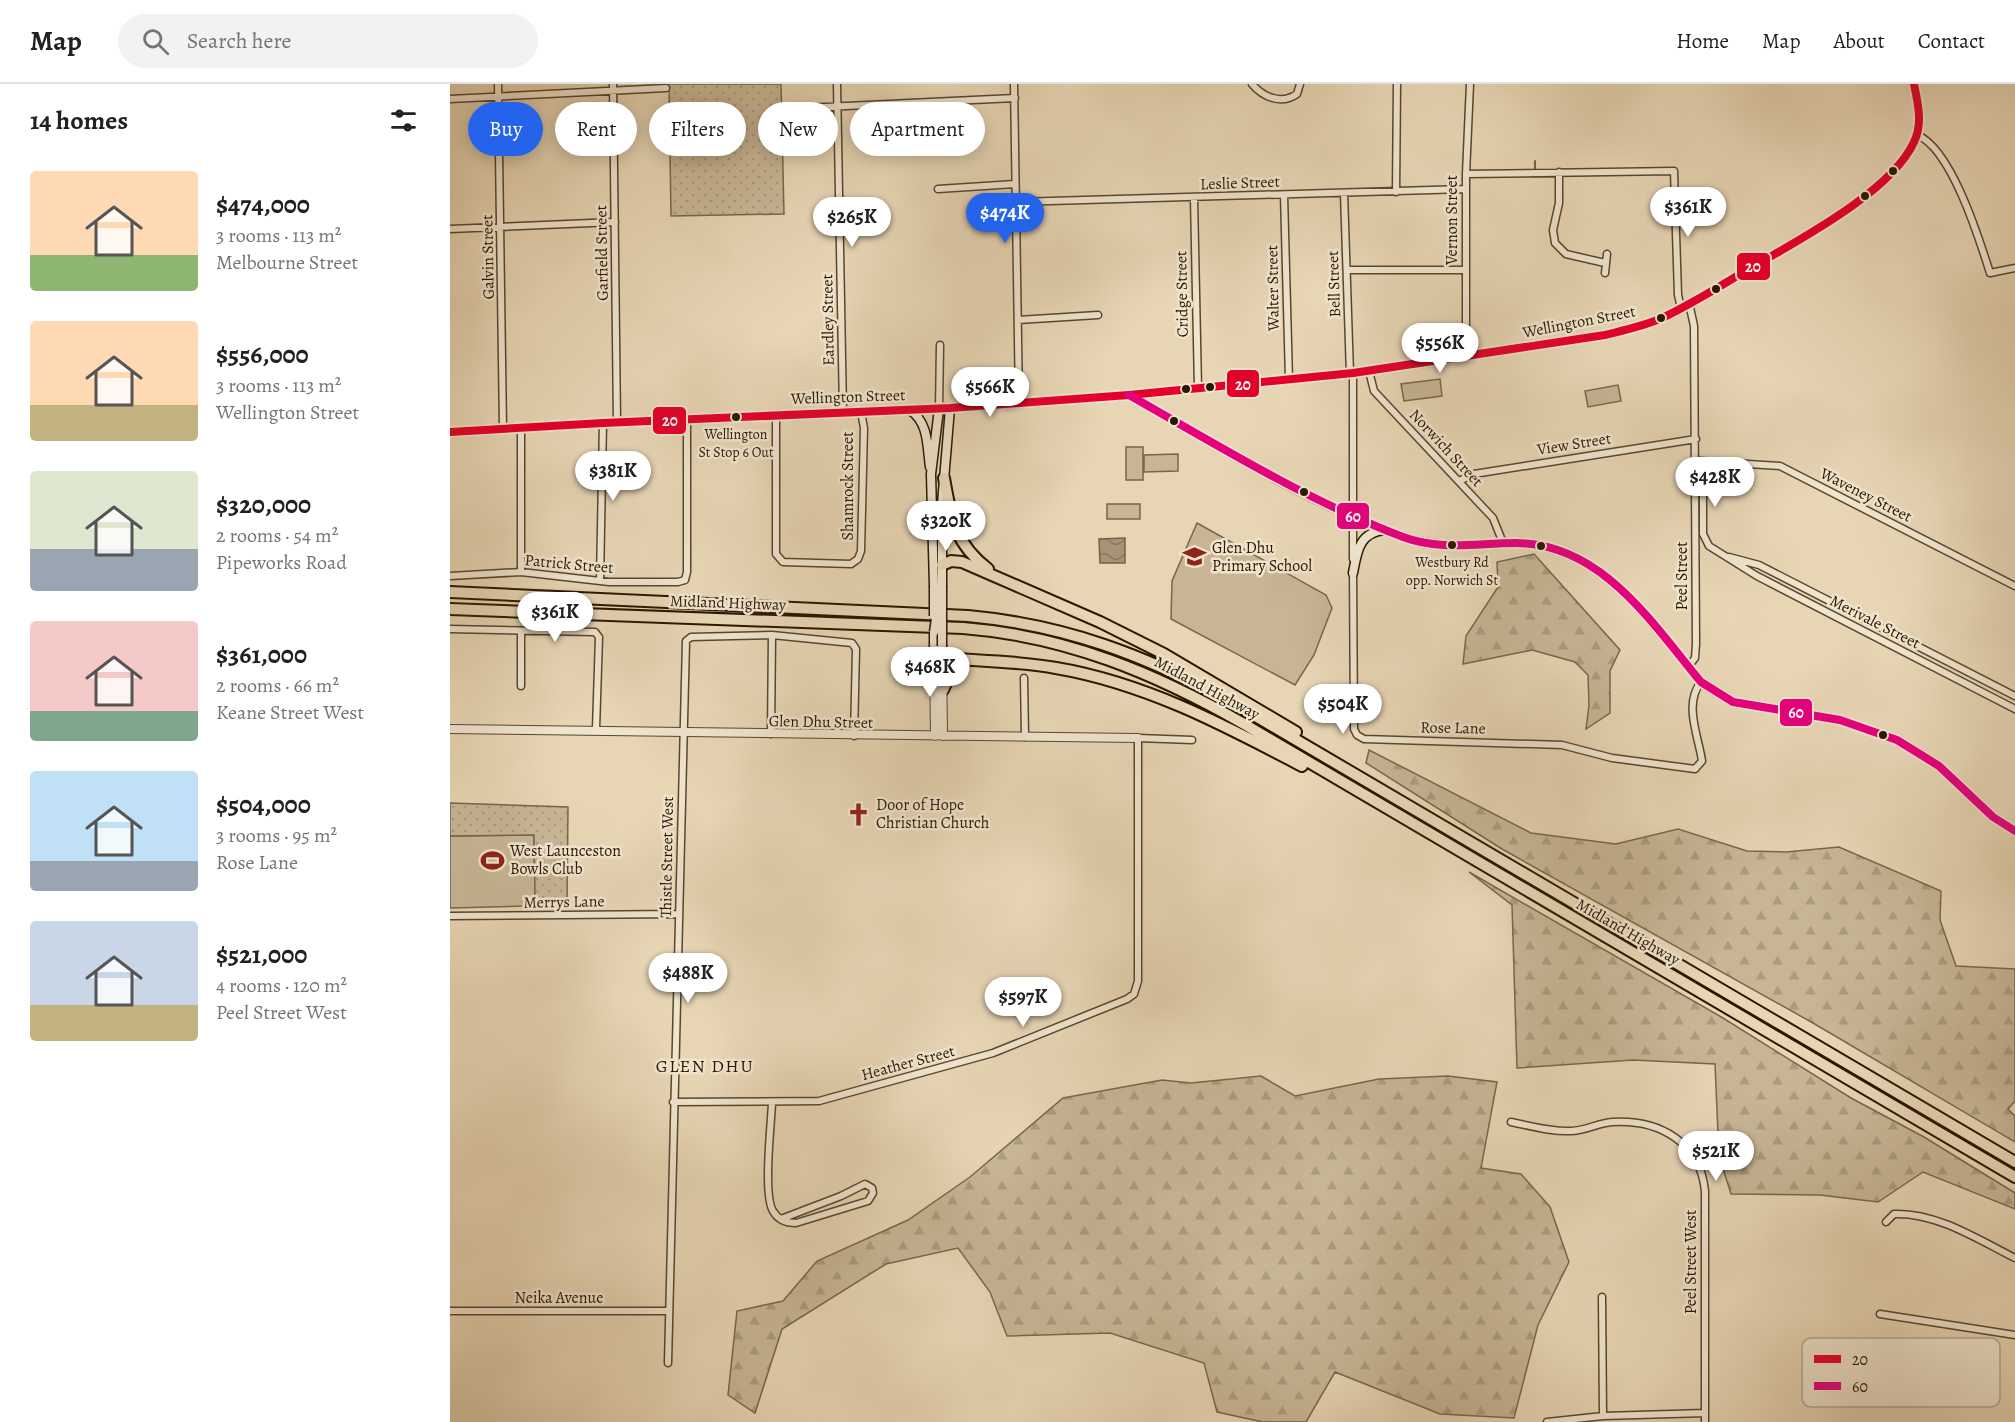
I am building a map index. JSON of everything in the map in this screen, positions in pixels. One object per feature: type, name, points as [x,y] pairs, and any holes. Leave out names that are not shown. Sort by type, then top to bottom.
[{"type":"highway","points":[[944,478],[950,514],[960,540],[978,561],[1008,581]]},
{"type":"highway","points":[[942,565],[958,561],[1008,581],[1100,622],[1183,664],[1333,754],[1422,813]]},
{"type":"highway","name":"Midland Highway","points":[[450,592],[968,616],[1051,628],[1114,646],[1180,675],[1422,813],[2015,1162]]},
{"type":"highway","name":"Midland Highway","points":[[450,609],[922,625],[987,630],[1043,640],[1110,658],[1179,688],[2015,1177]]},
{"type":"highway","points":[[938,658],[1056,668],[1143,690],[1208,718],[1383,807]]},
{"type":"highway","points":[[943,690],[951,669],[971,660]]},
{"type":"main road","name":"Wellington Street","points":[[450,432],[617,422],[939,409],[1129,395],[1352,374],[1605,335],[1643,325],[1685,305],[1838,216],[1898,165],[1909,151],[1917,135],[1919,108],[1914,84]]},
{"type":"main road","points":[[1129,395],[1234,458],[1385,530],[1442,547],[1503,543],[1545,545],[1567,552],[1589,563],[1628,597],[1701,682],[1725,699],[1744,705],[1840,720],[1897,740],[1939,766],[1993,817],[2015,831]]},
{"type":"main road","points":[[938,646],[934,632],[942,565],[944,478],[950,408]]},
{"type":"main road","points":[[931,476],[939,409]]},
{"type":"main road","points":[[910,410],[924,426],[931,476],[938,586],[938,658]]},
{"type":"main road","points":[[931,476],[944,478]]},
{"type":"main road","points":[[1353,573],[1363,540],[1372,532],[1385,530]]},
{"type":"street","name":"Galvin Street","points":[[498,84],[502,227],[503,429]]},
{"type":"street","name":"Eardley Street","points":[[837,84],[837,102]]},
{"type":"street","points":[[1014,84],[1019,403]]},
{"type":"street","points":[[1252,84],[1262,95],[1270,99],[1293,97],[1297,94],[1300,84]]},
{"type":"street","points":[[1396,192],[1397,84]]},
{"type":"street","name":"Vernon Street","points":[[1466,356],[1466,174],[1470,84]]},
{"type":"street","points":[[450,99],[613,87],[666,88]]},
{"type":"street","name":"Garfield Street","points":[[613,87],[617,422]]},
{"type":"street","points":[[838,108],[1015,98]]},
{"type":"street","points":[[1917,135],[1929,139],[1950,172],[1974,222],[1990,273],[2015,268]]},
{"type":"street","name":"Eardley Street","points":[[838,156],[843,412]]},
{"type":"street","name":"Peel Street","points":[[1559,172],[1674,171],[1678,295],[1694,315],[1696,644],[1695,658],[1688,667]]},
{"type":"street","points":[[1466,174],[1559,172],[1559,202],[1553,230],[1555,243],[1566,254],[1605,263]]},
{"type":"street","points":[[938,189],[1015,184]]},
{"type":"street","name":"Leslie Street","points":[[1016,202],[1466,189]]},
{"type":"street","name":"Bell Street","points":[[1344,193],[1352,374]]},
{"type":"street","name":"Walter Street","points":[[1284,195],[1289,380]]},
{"type":"street","name":"Cridge Street","points":[[1194,198],[1198,388]]},
{"type":"street","points":[[450,229],[615,222]]},
{"type":"street","points":[[1605,273],[1607,254]]},
{"type":"street","points":[[1347,270],[1466,270]]},
{"type":"street","points":[[1018,320],[1098,315]]},
{"type":"street","points":[[939,409],[940,345]]},
{"type":"street","name":"Norwich Street","points":[[1369,371],[1374,391],[1497,524],[1503,543]]},
{"type":"street","name":"Rose Lane","points":[[1352,374],[1355,516],[1354,729],[1359,737],[1373,740],[1562,745],[1612,758],[1695,769],[1702,762],[1694,734],[1695,700],[1701,682]]},
{"type":"street","name":"Shamrock Street","points":[[776,415],[776,554],[779,560],[851,564],[858,559],[861,551],[864,428],[861,412]]},
{"type":"street","name":"Patrick Street","points":[[450,576],[521,572],[600,580],[678,582],[685,580],[687,572],[687,420]]},
{"type":"street","points":[[600,580],[603,423]]},
{"type":"street","points":[[521,428],[521,572]]},
{"type":"street","name":"View Street","points":[[1459,481],[1474,474],[1696,439]]},
{"type":"street","name":"Waveney Street","points":[[1695,460],[1780,466],[2015,586]]},
{"type":"street","name":"Merivale Street","points":[[1703,462],[1704,538],[1709,546],[1757,576],[2015,709]]},
{"type":"street","name":"Merivale Street","points":[[1726,556],[1759,565],[2015,696]]},
{"type":"street","points":[[450,629],[521,632],[586,630],[597,634],[596,729]]},
{"type":"street","points":[[521,632],[521,686]]},
{"type":"street","points":[[771,734],[772,634],[848,642],[855,645],[854,736]]},
{"type":"street","name":"Thistle Street West","points":[[668,1362],[684,650],[687,639],[691,637],[772,634]]},
{"type":"street","points":[[938,658],[943,690],[939,736]]},
{"type":"street","points":[[938,658],[939,736]]},
{"type":"street","points":[[1024,678],[1025,737]]},
{"type":"street","name":"Glen Dhu Street","points":[[450,729],[596,729],[854,736],[1192,740]]},
{"type":"street","name":"Heather Street","points":[[673,1102],[819,1101],[977,1058],[1127,999],[1134,994],[1138,981],[1138,738]]},
{"type":"street","name":"Merrys Lane","points":[[450,916],[679,914]]},
{"type":"street","points":[[772,1103],[769,1197],[774,1213],[780,1219],[786,1223],[796,1223],[868,1201],[872,1197],[872,1188],[869,1185],[861,1185],[841,1196],[780,1219]]},
{"type":"street","name":"Peel Street West","points":[[1511,1122],[1569,1131],[1610,1122],[1636,1123],[1673,1136],[1694,1154],[1703,1176],[1705,1191],[1704,1422]]},
{"type":"street","points":[[1886,1222],[1891,1212],[1917,1215],[1965,1233],[2015,1258]]},
{"type":"street","points":[[1602,1297],[1603,1416]]},
{"type":"street","name":"Neika Avenue","points":[[450,1311],[669,1311]]},
{"type":"street","points":[[1880,1314],[2015,1335]]},
{"type":"street","points":[[1546,1422],[1603,1416],[1704,1413]]},
{"type":"green space","points":[[669,84],[781,84],[781,102],[758,102],[758,156],[783,156],[784,214],[671,216],[670,156],[746,156],[746,102],[669,102]]},
{"type":"green space","points":[[1440,379],[1442,396],[1404,401],[1401,384]]},
{"type":"green space","points":[[1618,385],[1621,401],[1588,407],[1585,391]]},
{"type":"green space","points":[[1126,447],[1143,447],[1143,480],[1126,480]]},
{"type":"green space","points":[[1178,454],[1178,471],[1144,472],[1144,455]]},
{"type":"green space","points":[[1107,504],[1140,504],[1140,519],[1107,519]]},
{"type":"green space","points":[[1197,523],[1326,595],[1332,608],[1314,655],[1295,685],[1171,619],[1172,581]]},
{"type":"green space","points":[[1534,554],[1620,650],[1610,671],[1610,713],[1586,729],[1589,705],[1588,675],[1575,662],[1532,650],[1463,664],[1466,636],[1498,587],[1497,562]]},
{"type":"green space","points":[[1369,750],[1531,833],[1616,844],[1678,829],[1747,851],[1786,852],[1839,847],[1941,891],[1940,920],[1956,966],[2015,969],[2015,1101],[2008,1109],[2015,1116],[2015,1142],[1813,1023],[1502,849],[1366,763]]},
{"type":"green space","points":[[450,803],[568,807],[567,906],[527,906],[535,896],[534,835],[450,836]]},
{"type":"green space","name":"West Launceston Bowls Club","points":[[534,835],[535,896],[527,906],[450,908],[450,836]]},
{"type":"green space","points":[[1469,872],[1723,1018],[1851,1098],[1924,1137],[2015,1193],[2015,1209],[1923,1172],[1878,1202],[1820,1195],[1731,1194],[1719,1156],[1715,1064],[1633,1060],[1517,1068],[1512,905]]},
{"type":"green space","points":[[1261,1076],[1295,1096],[1379,1079],[1448,1076],[1497,1082],[1481,1168],[1521,1174],[1550,1207],[1569,1262],[1538,1325],[1514,1418],[1440,1414],[1335,1372],[1306,1422],[1263,1422],[1217,1412],[1204,1363],[1110,1333],[1007,1336],[990,1292],[958,1248],[886,1264],[782,1329],[755,1413],[728,1395],[737,1311],[783,1301],[817,1261],[908,1220],[970,1177],[1063,1098],[1162,1080],[1191,1083]]},
{"type":"water","points":[[1125,538],[1125,563],[1100,563],[1099,539]]},
{"type":"waterway","points":[[1535,161],[1535,171]]},
{"type":"transit line","name":"20","points":[[450,432],[950,408],[1129,395],[1353,373],[1605,335],[1662,318],[1686,306],[1819,228],[1866,196],[1903,160],[1914,142],[1919,121],[1914,84]]},
{"type":"transit line","name":"60","points":[[1129,395],[1297,489],[1403,537],[1445,545],[1516,543],[1547,547],[1574,557],[1599,572],[1622,590],[1701,682],[1733,702],[1840,720],[1897,740],[1939,766],[1993,817],[2015,831]]},
{"type":"place","name":"Wellington St Stop 6 Out","points":[[736,417]]},
{"type":"place","name":"Westbury Rd opp. Norwich St","points":[[1452,545]]},
{"type":"place","name":"Glen Dhu Primary School","points":[[1194,557]]},
{"type":"place","name":"Door of Hope Christian Church","points":[[858,814]]},
{"type":"place","name":"West Launceston Bowls Club","points":[[492,860]]},
{"type":"district","name":"GLEN DHU","points":[[705,1066]]}]
